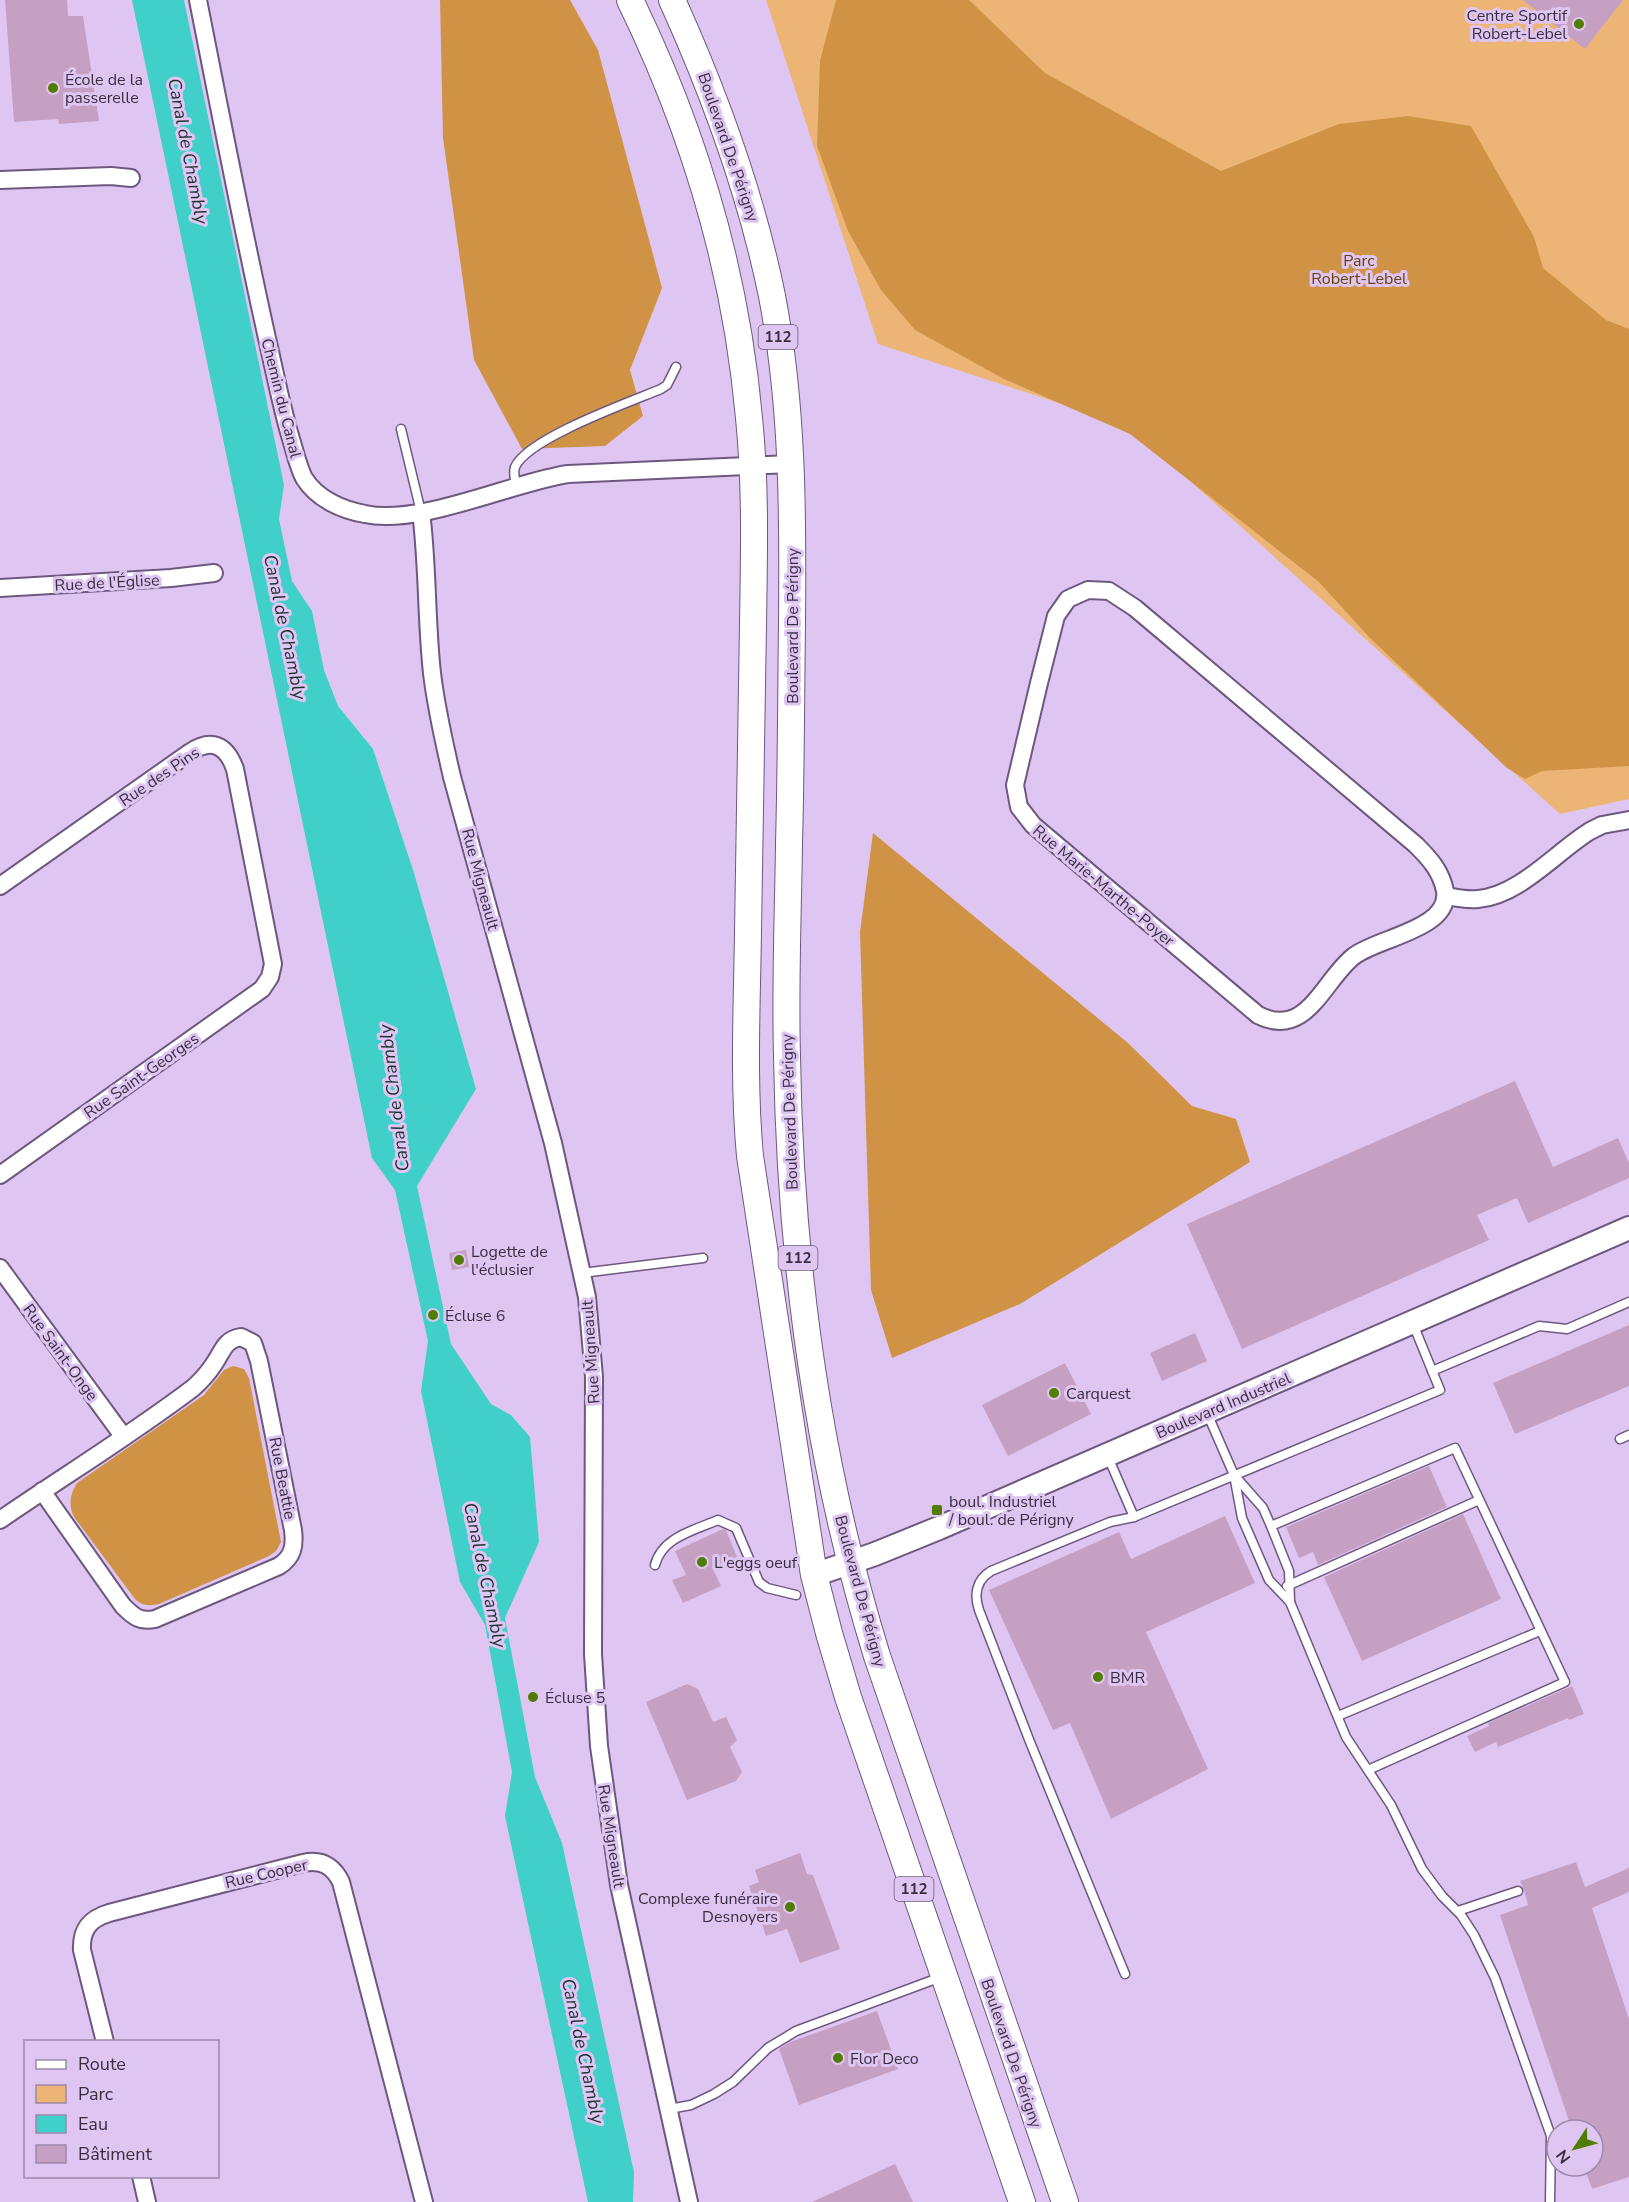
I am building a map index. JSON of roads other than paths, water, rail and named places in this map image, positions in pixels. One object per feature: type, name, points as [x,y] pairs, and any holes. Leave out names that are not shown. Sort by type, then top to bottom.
[{"type":"main road","name":"112","points":[[630,0],[684,125],[715,226],[741,351],[749,419],[754,550],[746,1027],[747,1128],[814,1575],[841,1675],[1022,2202]]},
{"type":"main road","name":"Boulevard De Périgny","points":[[672,0],[712,90],[735,156],[758,235],[781,354],[791,464],[792,538],[786,1008],[790,1166],[798,1263],[832,1481],[863,1609],[891,1701],[1065,2202]]},
{"type":"street","name":"Chemin du Canal","points":[[198,0],[248,255],[283,412],[297,459],[305,478],[317,493],[330,502],[367,515],[398,516],[568,474],[791,464]]},
{"type":"street","points":[[0,180],[111,176],[131,178]]},
{"type":"street","name":"Rue Migneault","points":[[421,512],[427,568],[432,671],[449,766],[553,1143],[582,1273],[590,1321],[594,1377],[593,1654],[599,1746],[619,1885],[689,2202]]},
{"type":"street","name":"Rue de l'Église","points":[[0,588],[171,578],[214,573]]},
{"type":"street","name":"Rue Marie-Marthe-Poyer","points":[[1102,590],[1115,594],[1135,608],[1416,845],[1434,864],[1446,896],[1442,909],[1432,919],[1354,956],[1304,1013],[1296,1018],[1280,1021],[1258,1015],[1040,832],[1018,807],[1016,785],[1053,623],[1063,604],[1081,592],[1102,590]]},
{"type":"street","name":"Rue des Pins","points":[[0,886],[193,750],[203,746],[217,746],[226,751],[235,769],[273,968]]},
{"type":"street","points":[[1446,896],[1470,900],[1497,896],[1518,884],[1577,838],[1596,827],[1629,820]]},
{"type":"street","name":"Rue Saint-Georges","points":[[0,1175],[256,993],[268,981],[273,968]]},
{"type":"street","name":"Boulevard Industriel","points":[[814,1575],[852,1563],[939,1528],[1629,1228]]},
{"type":"street","name":"Rue Saint-Onge","points":[[0,1268],[123,1436]]},
{"type":"street","name":"Rue Beattie","points":[[0,1520],[201,1381],[226,1343],[242,1337],[249,1339],[257,1351],[291,1519],[294,1540],[291,1556],[279,1566],[176,1610],[147,1621],[138,1620],[123,1606],[42,1491]]},
{"type":"street","name":"Rue Cooper","points":[[104,2040],[81,1950],[84,1931],[93,1920],[109,1913],[311,1861],[325,1864],[334,1870],[341,1882],[424,2202]]},
{"type":"street","points":[[141,2178],[147,2202]]},
{"type":"lane","points":[[516,485],[514,471],[516,465],[541,443],[661,389],[667,385],[676,367]]},
{"type":"lane","points":[[401,429],[421,512]]},
{"type":"lane","points":[[582,1273],[703,1258]]},
{"type":"lane","points":[[1432,1371],[1539,1326],[1567,1329],[1629,1302]]},
{"type":"lane","points":[[1125,1974],[978,1610],[975,1596],[980,1582],[991,1571],[1110,1522],[1134,1517],[1440,1390],[1412,1322]]},
{"type":"lane","points":[[1207,1413],[1234,1475],[1242,1518],[1269,1580],[1290,1602],[1346,1737],[1391,1805],[1422,1869],[1442,1896],[1458,1911],[1481,1946],[1495,1978],[1551,2136],[1550,2202]]},
{"type":"lane","points":[[1620,1439],[1629,1435]]},
{"type":"lane","points":[[1271,1526],[1455,1448],[1565,1682],[1368,1770]]},
{"type":"lane","points":[[1107,1455],[1134,1517]]},
{"type":"lane","points":[[1234,1475],[1263,1508],[1271,1526],[1289,1571],[1290,1602]]},
{"type":"lane","points":[[1279,1590],[1479,1500]]},
{"type":"lane","points":[[655,1565],[661,1550],[673,1539],[718,1520],[736,1528],[751,1568],[762,1586],[796,1595]]},
{"type":"lane","points":[[1338,1716],[1540,1631]]},
{"type":"lane","points":[[1458,1911],[1518,1891]]},
{"type":"lane","points":[[669,2109],[691,2105],[714,2094],[733,2082],[768,2048],[796,2031],[944,1976]]},
{"type":"water","name":"Canal de Chambly","points":[[132,0],[184,0],[284,485],[279,519],[292,581],[312,611],[324,670],[338,706],[373,749],[414,873],[476,1089],[417,1186],[451,1344],[491,1404],[511,1415],[530,1437],[539,1542],[505,1618],[535,1777],[562,1843],[634,2172],[633,2202],[588,2202],[505,1816],[512,1772],[485,1625],[460,1582],[421,1391],[428,1341],[395,1190],[372,1158]]},
{"type":"place","name":"Centre Sportif Robert-Lebel","points":[[1579,24]]},
{"type":"place","name":"École de la passerelle","points":[[53,88]]},
{"type":"place","name":"Logette de l'éclusier","points":[[459,1260]]},
{"type":"place","name":"Écluse 6","points":[[433,1315]]},
{"type":"place","name":"Carquest","points":[[1054,1393]]},
{"type":"place","name":"boul. Industriel / boul. de Périgny","points":[[937,1510]]},
{"type":"place","name":"L'eggs oeuf","points":[[702,1562]]},
{"type":"place","name":"BMR","points":[[1098,1677]]},
{"type":"place","name":"Écluse 5","points":[[533,1697]]},
{"type":"place","name":"Complexe funéraire Desnoyers","points":[[790,1907]]},
{"type":"place","name":"Flor Deco","points":[[838,2058]]},
{"type":"park label","name":"Parc Robert-Lebel","points":[[1359,269]]}]
